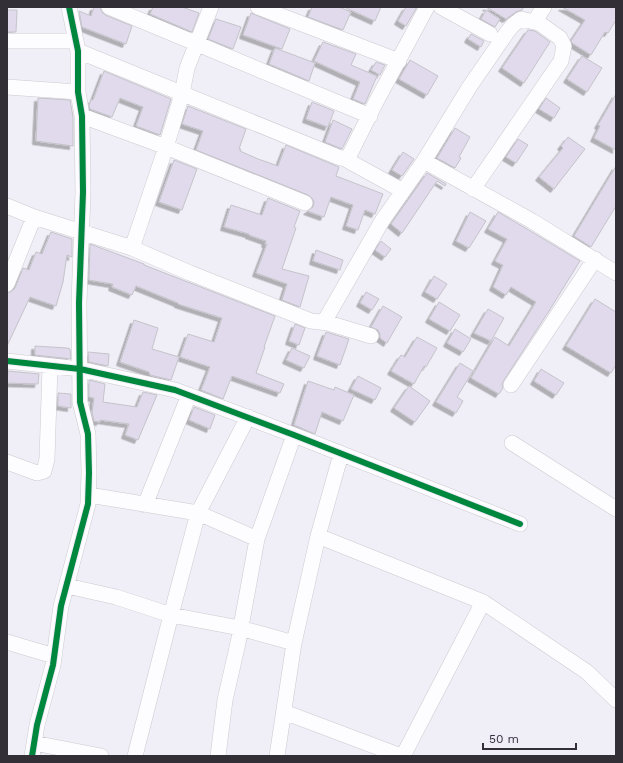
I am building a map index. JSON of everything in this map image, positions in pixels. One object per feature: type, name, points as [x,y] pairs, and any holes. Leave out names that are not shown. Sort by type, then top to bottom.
[{"type":"street","points":[[69,7],[77,46],[78,92],[82,116],[83,192],[79,303],[80,402],[88,434],[89,495],[87,511],[61,606],[54,656],[33,749],[101,756]]},
{"type":"street","points":[[109,7],[370,116]]},
{"type":"street","points":[[132,248],[166,147],[182,94],[187,68],[211,7]]},
{"type":"street","points":[[258,7],[399,61]]},
{"type":"street","points":[[345,159],[349,156],[427,7]]},
{"type":"street","points":[[441,7],[490,34]]},
{"type":"street","points":[[539,23],[538,16],[544,7]]},
{"type":"street","points":[[324,322],[382,221],[424,161],[470,86],[513,25],[521,19],[539,23],[560,38],[564,46],[561,61],[473,189]]},
{"type":"street","points":[[7,41],[77,46],[182,94],[345,159],[403,191]]},
{"type":"street","points":[[7,87],[78,92]]},
{"type":"street","points":[[82,116],[166,147],[305,203]]},
{"type":"street","points":[[424,161],[532,221],[616,273]]},
{"type":"street","points":[[7,206],[34,218],[81,231],[132,248],[190,273],[311,321],[324,322],[371,336]]},
{"type":"street","points":[[7,284],[34,218]]},
{"type":"street","points":[[510,385],[595,259]]},
{"type":"street","points":[[7,361],[80,369],[175,390],[248,417],[520,524]]},
{"type":"street","points":[[7,462],[37,473],[44,471],[47,459],[50,366]]},
{"type":"street","points":[[145,504],[189,395]]},
{"type":"street","points":[[135,756],[170,615],[198,513],[248,417]]},
{"type":"street","points":[[218,756],[225,700],[257,538],[294,435]]},
{"type":"street","points":[[512,443],[616,509]]},
{"type":"street","points":[[277,756],[294,643],[318,536],[341,454]]},
{"type":"street","points":[[89,495],[198,513],[257,538]]},
{"type":"street","points":[[318,536],[483,602],[587,672],[616,700]]},
{"type":"street","points":[[67,586],[116,597],[170,615],[240,628],[294,643]]},
{"type":"street","points":[[284,712],[402,756],[483,602]]},
{"type":"street","points":[[7,642],[54,656]]},
{"type":"building","points":[[94,7],[100,7],[105,15],[132,26],[126,44],[82,27],[79,11],[91,16]]},
{"type":"building","points":[[153,7],[182,7],[199,13],[192,32],[150,14]]},
{"type":"building","points":[[312,7],[339,7],[351,12],[343,30],[308,17]]},
{"type":"building","points":[[344,7],[381,7],[375,21]]},
{"type":"building","points":[[406,7],[417,7],[406,26],[398,21]]},
{"type":"building","points":[[486,7],[524,7],[522,10],[506,19]]},
{"type":"building","points":[[562,7],[616,7],[616,20],[608,33],[605,32],[591,55],[571,41],[585,20]]},
{"type":"building","points":[[7,10],[17,10],[16,32],[7,32]]},
{"type":"building","points":[[486,10],[500,19],[495,27],[481,19]]},
{"type":"building","points":[[251,13],[290,29],[282,49],[243,35]]},
{"type":"building","points":[[216,19],[241,27],[233,49],[208,39]]},
{"type":"building","points":[[528,30],[535,31],[550,42],[524,83],[502,68]]},
{"type":"building","points":[[471,34],[484,41],[481,47],[468,39]]},
{"type":"building","points":[[323,42],[356,54],[351,65],[377,76],[365,104],[353,99],[360,82],[314,61]]},
{"type":"building","points":[[275,48],[315,63],[309,81],[269,64]]},
{"type":"building","points":[[582,56],[602,68],[587,92],[567,79]]},
{"type":"building","points":[[410,60],[438,76],[427,95],[399,79]]},
{"type":"building","points":[[376,62],[385,65],[380,75],[371,70]]},
{"type":"building","points":[[104,71],[171,99],[160,135],[136,126],[143,107],[120,98],[112,117],[90,109],[89,105],[91,100],[93,100]]},
{"type":"building","points":[[616,94],[616,150],[594,138],[600,126],[598,125]]},
{"type":"building","points":[[38,98],[70,100],[73,117],[73,146],[36,141]]},
{"type":"building","points":[[546,98],[560,108],[554,118],[539,109]]},
{"type":"building","points":[[312,102],[334,111],[328,127],[306,119]]},
{"type":"building","points":[[188,106],[246,129],[239,149],[241,149],[240,151],[258,159],[278,166],[286,145],[339,167],[336,176],[383,194],[375,214],[365,210],[358,230],[346,226],[353,205],[331,197],[324,217],[307,211],[313,207],[314,202],[308,195],[196,150],[203,131],[182,124]]},
{"type":"building","points":[[333,120],[352,129],[342,149],[325,142]]},
{"type":"building","points":[[455,128],[470,137],[455,168],[437,158]]},
{"type":"building","points":[[568,137],[585,149],[554,189],[539,177],[563,148],[561,146]]},
{"type":"building","points":[[518,139],[528,145],[516,163],[506,157]]},
{"type":"building","points":[[403,152],[414,159],[402,176],[392,170]]},
{"type":"building","points":[[174,160],[197,169],[182,210],[159,202]]},
{"type":"building","points":[[616,166],[616,206],[591,247],[574,236]]},
{"type":"building","points":[[427,173],[446,184],[445,186],[437,181],[402,233],[391,224]]},
{"type":"building","points":[[268,198],[300,211],[294,227],[296,228],[282,269],[309,276],[300,307],[282,300],[287,284],[256,273],[267,244],[265,244],[266,241],[249,234],[224,227],[231,205],[262,215]]},
{"type":"building","points":[[470,212],[486,221],[469,248],[456,241]]},
{"type":"building","points":[[498,212],[580,261],[504,380],[502,384],[503,388],[499,394],[471,378],[495,337],[509,346],[536,302],[511,287],[506,295],[493,287],[503,265],[495,261],[507,239],[488,229]]},
{"type":"building","points":[[51,232],[72,239],[72,257],[67,255],[63,282],[56,306],[30,297],[7,346],[7,293],[15,288],[23,268],[29,270],[36,252],[42,254]]},
{"type":"building","points":[[381,241],[391,249],[385,257],[375,250]]},
{"type":"building","points":[[90,244],[275,316],[256,373],[284,384],[280,393],[232,376],[223,399],[201,390],[210,367],[180,357],[188,334],[214,342],[222,318],[178,304],[136,286],[132,295],[112,287],[113,284],[89,280]]},
{"type":"building","points":[[316,250],[343,260],[340,270],[313,261]]},
{"type":"building","points":[[434,276],[447,284],[437,299],[425,292]]},
{"type":"building","points":[[366,292],[379,299],[372,310],[360,303]]},
{"type":"building","points":[[595,299],[616,312],[616,365],[611,373],[566,346]]},
{"type":"building","points":[[439,302],[460,315],[450,331],[429,319]]},
{"type":"building","points":[[383,306],[402,317],[387,343],[380,338],[378,330],[371,327]]},
{"type":"building","points":[[488,309],[504,318],[491,341],[474,333]]},
{"type":"building","points":[[134,320],[158,328],[152,349],[179,357],[171,380],[150,375],[149,372],[120,362]]},
{"type":"building","points":[[295,324],[305,328],[299,345],[289,341]]},
{"type":"building","points":[[455,329],[471,339],[463,352],[447,343]]},
{"type":"building","points":[[326,332],[349,339],[340,365],[317,356]]},
{"type":"building","points":[[417,337],[437,348],[426,367],[424,366],[414,384],[391,371],[401,355],[405,357]]},
{"type":"building","points":[[35,346],[70,349],[71,359],[35,355]]},
{"type":"building","points":[[292,348],[310,356],[304,368],[286,360]]},
{"type":"building","points":[[88,352],[109,354],[108,366],[89,362]]},
{"type":"building","points":[[460,363],[473,371],[457,397],[463,401],[456,413],[436,402]]},
{"type":"building","points":[[541,369],[564,383],[556,395],[534,381]]},
{"type":"building","points":[[8,371],[39,374],[38,384],[7,383]]},
{"type":"building","points":[[358,376],[381,388],[375,400],[351,389]]},
{"type":"building","points":[[89,380],[105,384],[103,402],[137,407],[143,392],[157,395],[138,440],[125,435],[129,424],[100,420],[100,422],[94,421],[92,413],[94,398],[89,397]]},
{"type":"building","points":[[308,381],[334,390],[335,387],[354,395],[343,421],[322,412],[315,434],[294,425]]},
{"type":"building","points":[[409,386],[430,401],[415,422],[394,408]]},
{"type":"building","points":[[58,393],[71,394],[71,408],[58,406]]},
{"type":"building","points":[[194,407],[215,415],[210,429],[189,420]]},
{"type":"cycle path","points":[[32,756],[37,725],[53,665],[61,606],[88,504],[88,434],[80,402],[79,303],[83,192],[82,116],[78,92],[78,51],[69,7]]},
{"type":"cycle path","points":[[7,361],[80,369],[175,390],[520,524]]}]
